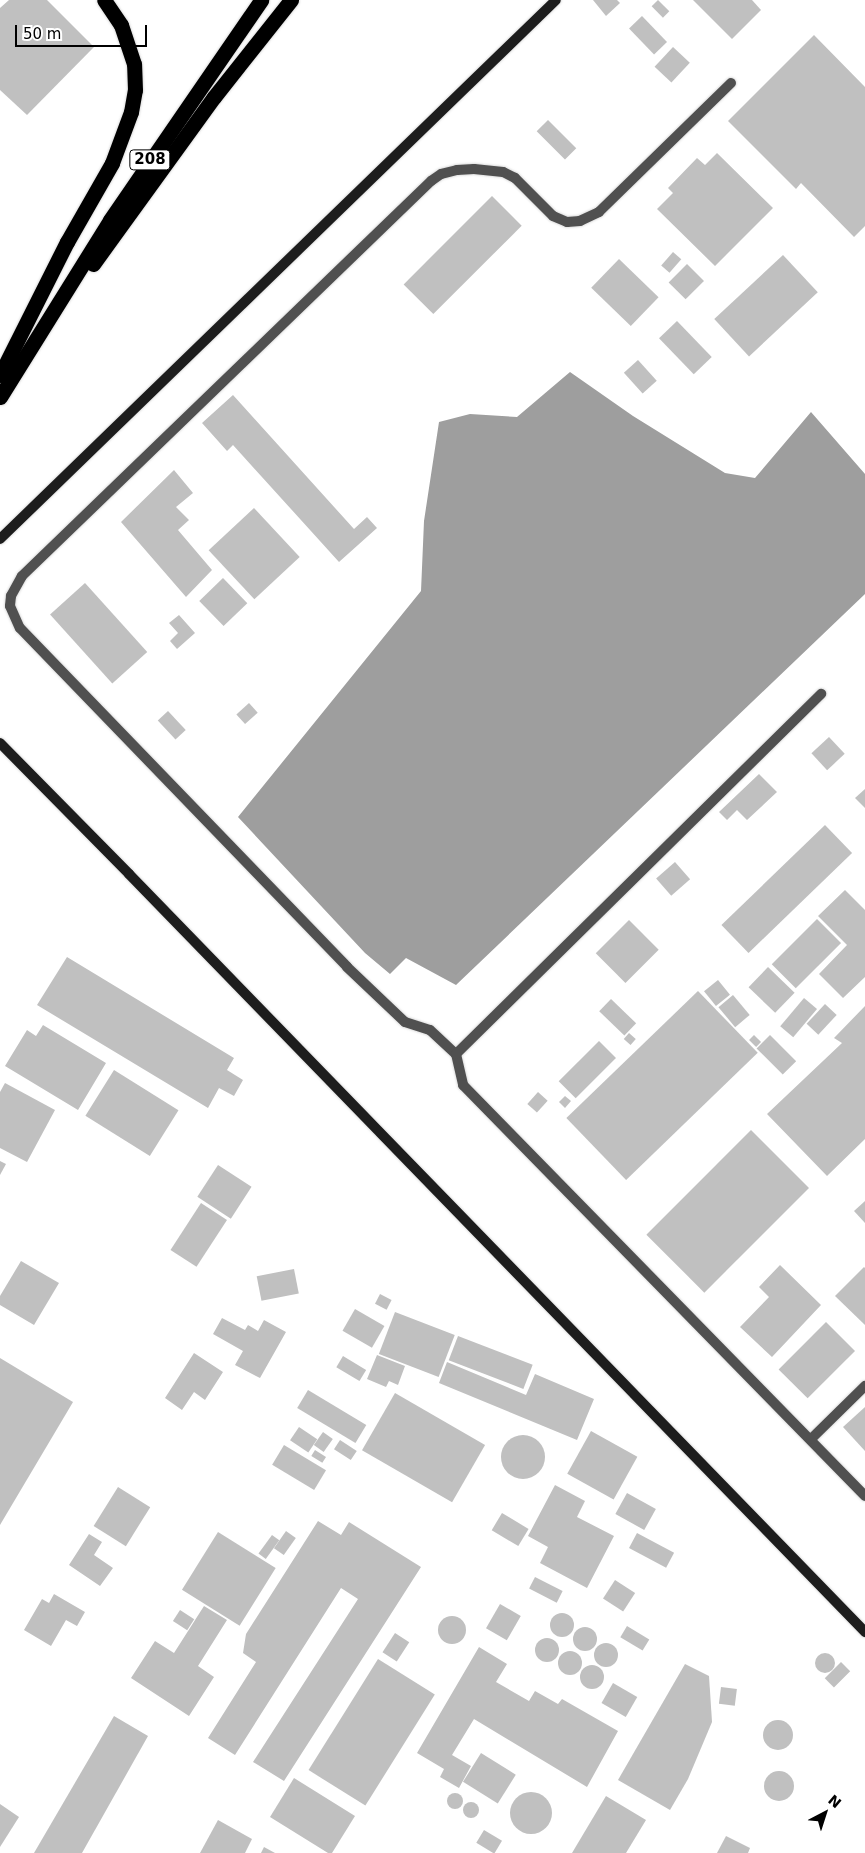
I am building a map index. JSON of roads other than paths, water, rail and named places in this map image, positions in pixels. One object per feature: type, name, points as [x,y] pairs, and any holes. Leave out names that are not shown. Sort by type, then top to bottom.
[{"type":"highway","points":[[0,375],[67,242],[112,163],[131,112],[135,90],[134,64],[121,25],[104,0]]},
{"type":"highway","name":"208","points":[[0,397],[110,220],[261,0]]},
{"type":"highway","points":[[46,324],[106,247],[214,97],[290,0]]},
{"type":"street","points":[[0,539],[556,0]]},
{"type":"street","points":[[731,83],[599,212],[580,221],[567,222],[553,216],[515,178],[504,172],[474,169],[457,170],[441,174],[431,181],[22,576],[11,596],[10,606],[20,628],[347,967],[405,1022],[430,1030],[456,1054],[463,1084],[865,1496]]},
{"type":"street","points":[[456,1054],[821,694]]},
{"type":"street","points":[[0,743],[865,1632]]},
{"type":"street","points":[[811,1439],[865,1386]]}]
